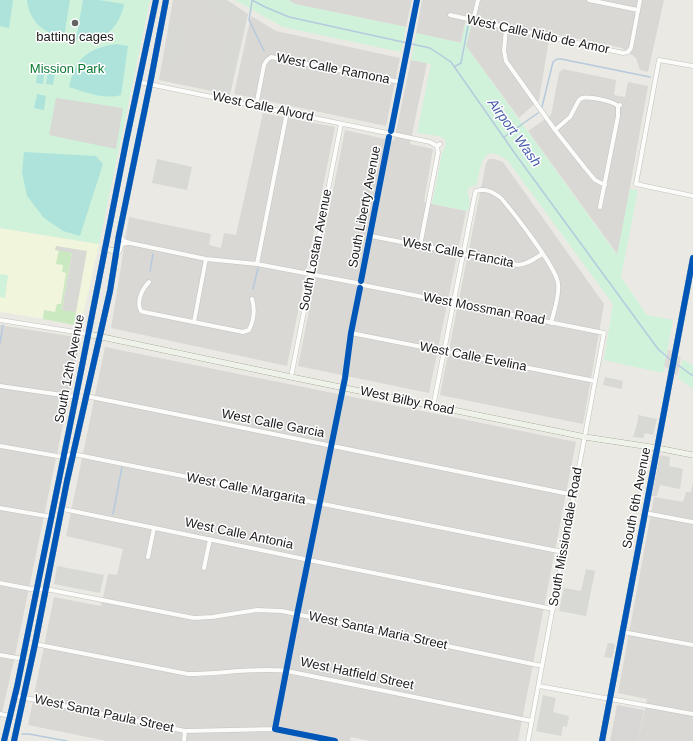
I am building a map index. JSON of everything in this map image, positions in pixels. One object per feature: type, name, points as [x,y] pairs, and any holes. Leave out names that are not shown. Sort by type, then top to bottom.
[{"type":"main road","name":"South 12th Avenue","points":[[4,741],[16,696],[76,398],[104,249],[156,0]]},
{"type":"main road","name":"South 12th Avenue","points":[[14,741],[36,644],[86,396],[100,337],[166,0]]},
{"type":"main road","points":[[104,249],[116,251]]},
{"type":"main road","name":"South 6th Avenue","points":[[602,741],[693,258]]},
{"type":"main road","name":"West Bilby Road","points":[[88,334],[585,437],[693,455]]},
{"type":"main road","points":[[6,734],[7,741]]},
{"type":"street","name":"South Liberty Avenue","points":[[275,729],[297,614],[332,447],[348,362],[351,333],[360,284],[371,236],[417,0]]},
{"type":"street","points":[[473,21],[478,0]]},
{"type":"street","points":[[589,0],[638,10],[640,0]]},
{"type":"street","name":"West Calle Nido de Amor","points":[[450,16],[620,53],[627,52],[631,48],[638,10]]},
{"type":"street","points":[[506,28],[504,50],[506,61],[555,130],[595,180],[605,185]]},
{"type":"street","name":"West Calle Ramona","points":[[256,106],[264,65],[268,56],[400,82]]},
{"type":"street","points":[[693,66],[659,60],[636,184],[693,196]]},
{"type":"street","name":"West Calle Alvord","points":[[139,82],[430,142],[438,145],[438,153],[420,246]]},
{"type":"street","points":[[555,130],[570,117],[582,97],[614,103],[619,106],[600,207]]},
{"type":"street","points":[[257,264],[287,112]]},
{"type":"street","name":"South Lostan Avenue","points":[[290,377],[341,124]]},
{"type":"street","points":[[433,406],[475,191],[483,190],[491,192],[501,198],[542,254],[558,281],[559,288],[551,322]]},
{"type":"street","points":[[119,235],[121,239],[130,243]]},
{"type":"street","name":"West Calle Francita","points":[[371,236],[518,265],[530,262],[542,254]]},
{"type":"street","points":[[114,262],[118,257],[120,246],[122,244],[130,243]]},
{"type":"street","name":"West Mossman Road","points":[[130,243],[206,259],[257,264],[311,274],[604,333]]},
{"type":"street","points":[[194,322],[206,259]]},
{"type":"street","points":[[148,282],[144,287],[139,304],[141,310],[243,332],[249,332],[251,325],[254,308],[252,299]]},
{"type":"street","points":[[0,320],[88,334]]},
{"type":"street","name":"West Calle Evelina","points":[[351,333],[595,381]]},
{"type":"street","name":"South Missiondale Road","points":[[528,741],[604,333]]},
{"type":"street","points":[[0,386],[76,398]]},
{"type":"street","name":"West Calle Garcia","points":[[86,396],[574,495]]},
{"type":"street","name":"West Calle Margarita","points":[[0,446],[63,457],[74,454],[563,552]]},
{"type":"street","points":[[0,508],[52,517]]},
{"type":"street","name":"West Calle Antonia","points":[[63,509],[309,560],[553,608]]},
{"type":"street","points":[[645,513],[693,522]]},
{"type":"street","points":[[148,557],[154,528]]},
{"type":"street","name":"West Calle Antonia","points":[[204,568],[210,539]]},
{"type":"street","name":"West Santa Maria Street","points":[[0,583],[37,590],[46,589],[194,618],[212,617],[257,610],[282,611],[542,666]]},
{"type":"street","points":[[623,632],[693,645]]},
{"type":"street","name":"West Hatfield Street","points":[[36,644],[188,674],[207,674],[267,668],[287,671],[532,721]]},
{"type":"street","points":[[0,655],[23,659]]},
{"type":"street","points":[[538,686],[693,714]]},
{"type":"street","name":"West Santa Paula Street","points":[[16,696],[185,731],[275,729],[335,741]]},
{"type":"street","points":[[0,714],[10,716]]},
{"type":"street","points":[[184,741],[185,731]]},
{"type":"shaded area","points":[[0,0],[13,0],[9,28],[0,26]]},
{"type":"shaded area","points":[[27,0],[70,0],[64,37],[50,33],[38,25],[31,14]]},
{"type":"shaded area","points":[[83,0],[99,0],[124,4],[117,23],[108,33],[96,39],[76,39]]},
{"type":"shaded area","points":[[173,0],[227,0],[248,14],[230,95],[159,80]]},
{"type":"shaded area","points":[[198,0],[222,0],[243,12],[246,17],[230,93],[219,90],[232,20]]},
{"type":"shaded area","points":[[288,0],[412,0],[406,27],[295,4]]},
{"type":"shaded area","points":[[422,0],[664,0],[648,72],[640,70],[636,58],[622,48],[550,33],[539,100],[519,118],[466,46],[471,26],[480,16],[467,13],[461,43],[416,33]]},
{"type":"shaded area","points":[[251,16],[276,31],[400,58],[386,126],[234,94]]},
{"type":"shaded area","points":[[172,23],[185,26],[177,64],[163,61]]},
{"type":"shaded area","points":[[117,44],[128,46],[121,95],[108,97],[101,96],[69,87],[75,69],[84,56],[98,48]]},
{"type":"shaded area","points":[[411,60],[427,63],[410,144],[433,149],[424,202],[466,211],[429,393],[298,366],[345,130],[394,141]]},
{"type":"shaded area","points":[[38,68],[45,69],[43,84],[36,83]]},
{"type":"shaded area","points":[[563,69],[616,80],[614,95],[625,97],[628,82],[648,86],[618,255],[528,131],[551,115],[559,73]]},
{"type":"shaded area","points":[[48,70],[55,71],[53,85],[46,84]]},
{"type":"shaded area","points":[[37,94],[46,96],[44,110],[34,108]]},
{"type":"shaded area","points":[[56,98],[123,108],[116,149],[49,135]]},
{"type":"shaded area","points":[[263,113],[335,127],[287,366],[111,328],[129,217],[211,234],[209,245],[221,248],[224,233],[236,235]]},
{"type":"shaded area","points":[[24,152],[96,156],[103,164],[80,236],[63,231],[44,218],[27,196],[22,172]]},
{"type":"shaded area","points":[[157,159],[192,167],[187,190],[152,183]]},
{"type":"shaded area","points":[[489,159],[495,159],[503,162],[604,304],[583,424],[440,395],[486,163]]},
{"type":"shaded area","points":[[0,228],[99,244],[81,325],[0,312]]},
{"type":"shaded area","points":[[56,246],[87,251],[76,312],[62,310],[72,253],[55,250]]},
{"type":"shaded area","points":[[0,325],[81,338],[0,721]]},
{"type":"shaded area","points":[[105,347],[576,442],[518,741],[370,741],[351,737],[350,741],[107,741],[28,725],[54,597],[101,606],[108,574],[117,575],[123,549],[66,536]]},
{"type":"shaded area","points":[[605,377],[623,381],[622,389],[603,385]]},
{"type":"shaded area","points":[[638,415],[657,419],[653,435],[645,433],[643,438],[633,437]]},
{"type":"shaded area","points":[[660,455],[670,457],[669,466],[683,469],[680,489],[660,485],[657,496],[652,496]]},
{"type":"shaded area","points":[[693,482],[693,741],[638,741],[647,699],[618,693],[654,497],[683,502],[686,492],[691,492]]},
{"type":"shaded area","points":[[57,566],[104,575],[100,593],[54,584]]},
{"type":"shaded area","points":[[586,569],[595,571],[586,616],[559,611],[564,588],[581,591]]},
{"type":"shaded area","points":[[608,643],[615,644],[612,658],[604,657]]},
{"type":"shaded area","points":[[543,695],[556,698],[553,712],[569,716],[567,727],[563,726],[561,736],[536,731]]},
{"type":"shaded area","points":[[617,705],[644,710],[638,741],[610,741]]},
{"type":"green space","name":"Mission Park","points":[[0,0],[150,0],[99,244],[0,228]]},
{"type":"green space","points":[[235,0],[288,0],[295,4],[406,27],[401,52],[283,27]]},
{"type":"green space","points":[[465,25],[471,26],[466,46],[617,255],[630,189],[638,190],[621,277],[647,315],[673,320],[663,373],[604,360],[613,304],[508,161],[500,155],[493,153],[488,154],[484,158],[477,185],[469,187],[468,189],[470,202],[468,211],[432,204],[442,153],[446,145],[445,139],[439,136],[417,133],[431,64],[411,60],[416,33],[461,43]]},
{"type":"green space","points":[[59,250],[72,252],[62,309],[76,312],[75,325],[43,319],[44,310],[55,312],[57,304],[61,304],[66,273],[62,272],[63,265],[56,264]]},
{"type":"green space","points":[[0,274],[8,275],[5,298],[0,297]]},
{"type":"green space","points":[[683,359],[693,366],[693,389],[678,378]]},
{"type":"pier","points":[[668,349],[681,358],[677,376],[664,366]]},
{"type":"waterway","name":"Airport Wash","points":[[252,0],[289,17],[430,48],[451,62],[516,155],[658,349],[672,361]]},
{"type":"waterway","points":[[252,1],[249,20],[264,51]]},
{"type":"waterway","points":[[454,67],[461,63],[468,26]]},
{"type":"waterway","points":[[542,107],[553,62],[557,59],[650,77]]},
{"type":"waterway","points":[[504,137],[538,113]]},
{"type":"waterway","points":[[150,271],[153,254]]},
{"type":"waterway","points":[[253,289],[258,268]]},
{"type":"waterway","points":[[0,343],[3,325]]},
{"type":"waterway","name":"Airport Wash","points":[[675,363],[693,376]]},
{"type":"waterway","points":[[113,514],[122,467]]},
{"type":"waterway","points":[[22,734],[67,741]]},
{"type":"cycle path","points":[[4,741],[17,687],[126,142],[156,0]]},
{"type":"cycle path","points":[[14,741],[35,644],[67,481],[110,291],[119,235],[166,0]]},
{"type":"cycle path","points":[[391,131],[417,0]]},
{"type":"cycle path","points":[[361,281],[389,137]]},
{"type":"cycle path","points":[[602,741],[693,258]]},
{"type":"cycle path","points":[[335,741],[275,729],[345,378],[351,333],[360,288]]},
{"type":"place","name":"batting cages","points":[[75,23]]}]
